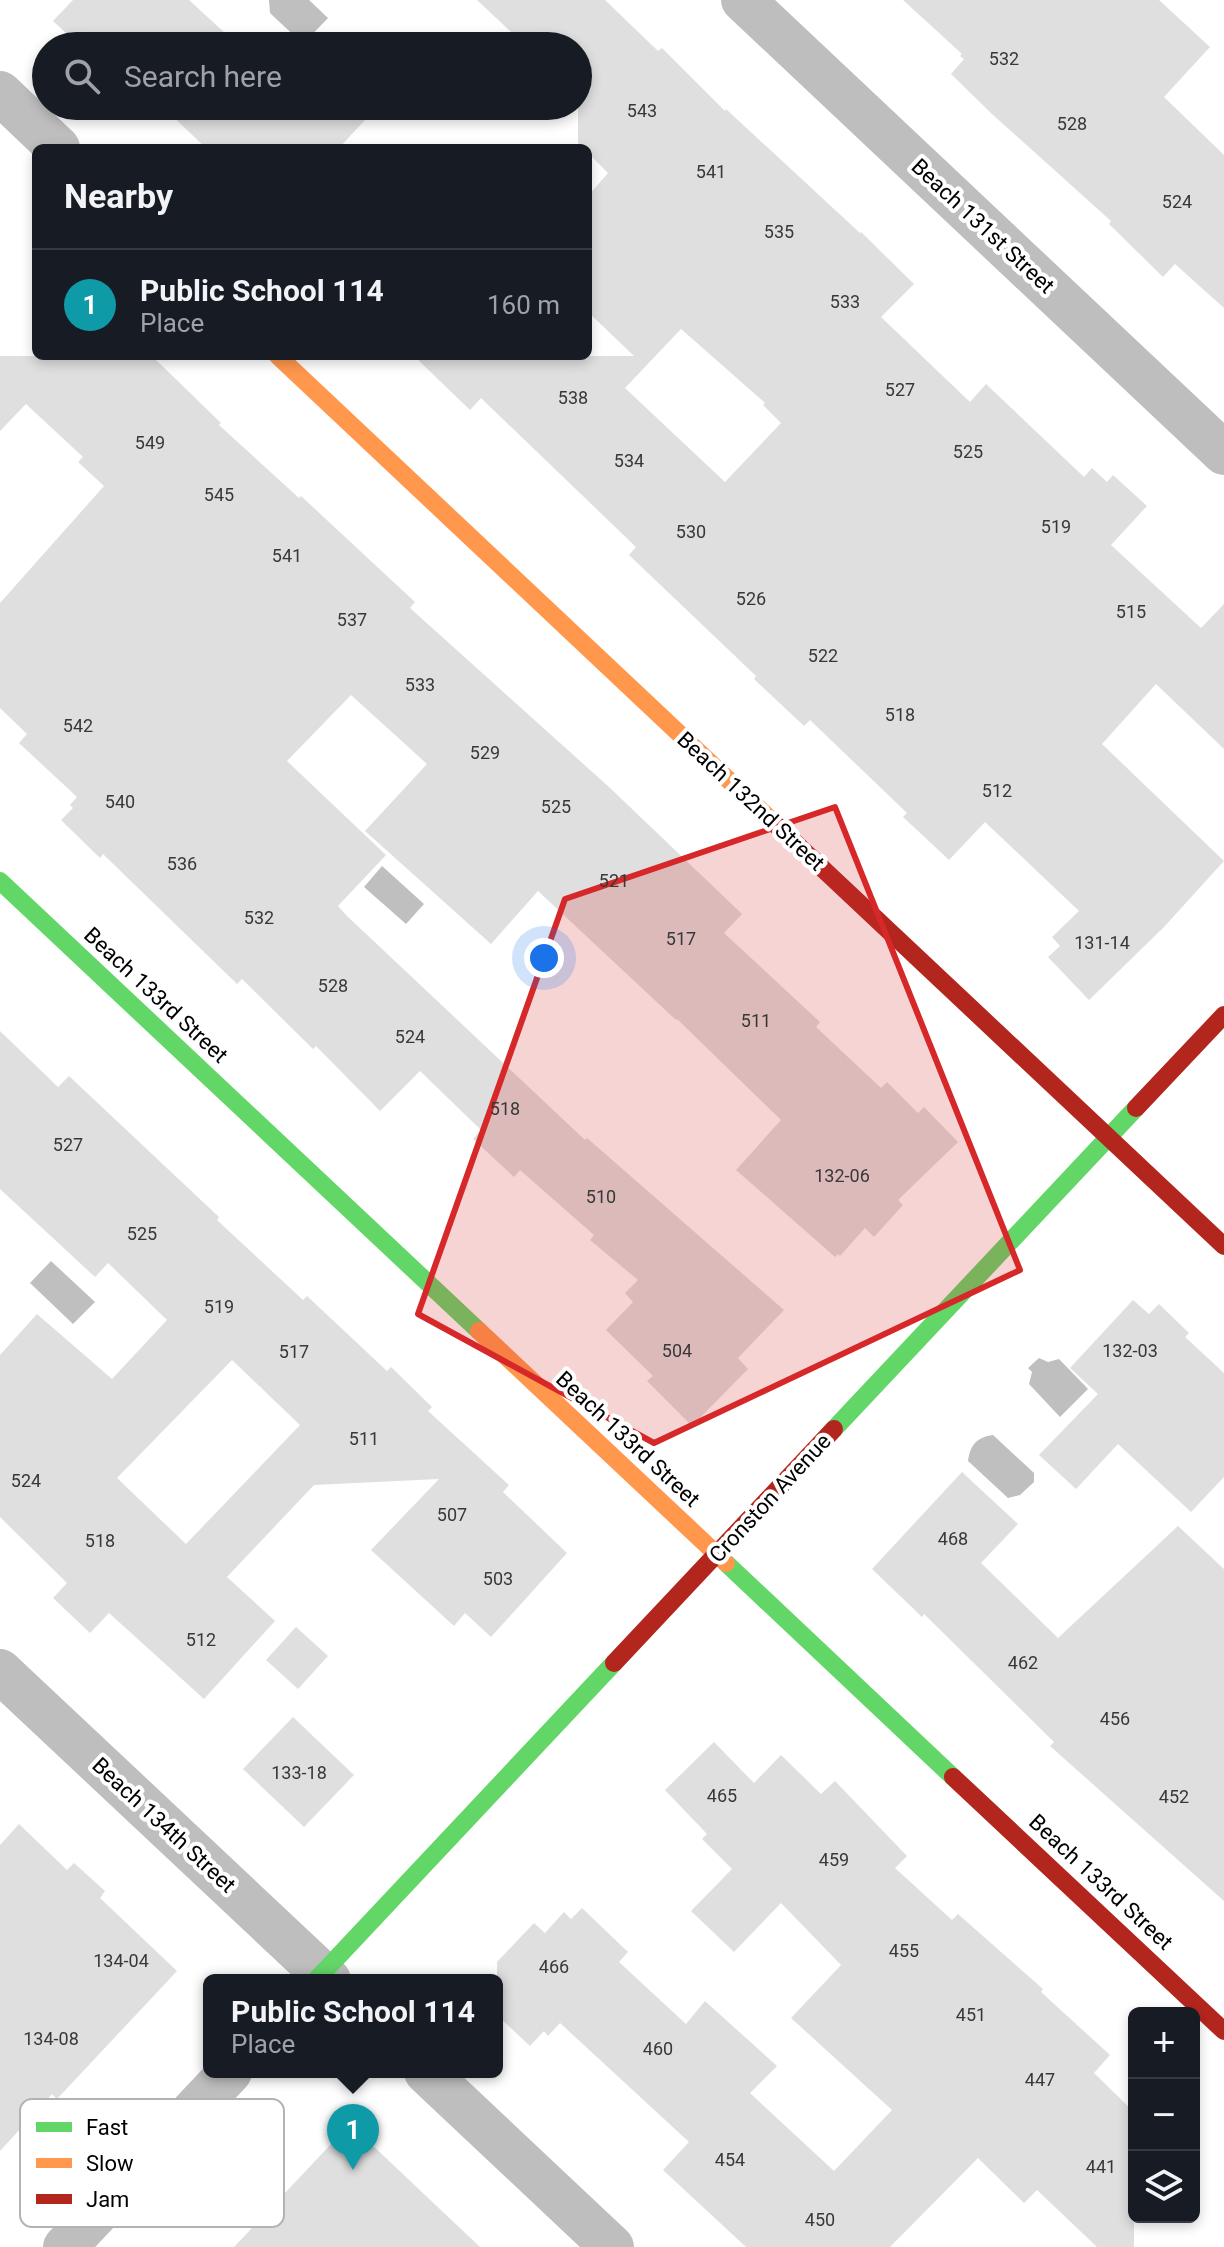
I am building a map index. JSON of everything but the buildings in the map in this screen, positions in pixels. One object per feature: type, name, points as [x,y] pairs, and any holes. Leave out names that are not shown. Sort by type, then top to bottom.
[{"type":"street","name":"Beach 131st Street","points":[[743,0],[1224,453]]},
{"type":"street","points":[[0,93],[54,144]]},
{"type":"street","name":"Beach 132nd Street","points":[[282,360],[1224,1246]]},
{"type":"street","name":"Beach 133rd Street","points":[[0,881],[1224,2031]]},
{"type":"street","name":"Cronston Avenue","points":[[326,1974],[1224,1015]]},
{"type":"street","name":"Beach 134th Street","points":[[0,1671],[318,1974]]},
{"type":"street","points":[[205,2099],[224,2078]]},
{"type":"street","points":[[432,2078],[612,2247]]},
{"type":"street","points":[[65,2247],[84,2227]]},
{"type":"highlighted area","points":[[835,807],[1020,1270],[654,1443],[418,1314],[565,899]]},
{"type":"shaded area","points":[[269,0],[309,0],[328,18],[315,32],[290,32],[270,13]]},
{"type":"shaded area","points":[[382,866],[424,904],[406,924],[364,887]]},
{"type":"shaded area","points":[[51,1261],[95,1302],[73,1324],[30,1283]]},
{"type":"shaded area","points":[[1039,1358],[1048,1362],[1059,1359],[1088,1389],[1060,1417],[1029,1384],[1032,1372],[1028,1368]]},
{"type":"shaded area","points":[[993,1435],[1034,1473],[1034,1482],[1020,1495],[1008,1498],[968,1461],[975,1443]]},
{"type":"traffic: fast","points":[[0,881],[479,1331]]},
{"type":"traffic: fast","points":[[834,1429],[1136,1108]]},
{"type":"traffic: fast","points":[[726,1563],[953,1777]]},
{"type":"traffic: fast","points":[[322,1974],[614,1663]]},
{"type":"traffic: slow","points":[[282,360],[772,821]]},
{"type":"traffic: slow","points":[[479,1331],[726,1563]]},
{"type":"traffic: jam","points":[[772,821],[1224,1246]]},
{"type":"traffic: jam","points":[[1136,1108],[1224,1015]]},
{"type":"traffic: jam","points":[[614,1663],[834,1429]]},
{"type":"traffic: jam","points":[[953,1777],[1224,2031]]},
{"type":"place","name":"Public School 114","points":[[353,2170]]}]
